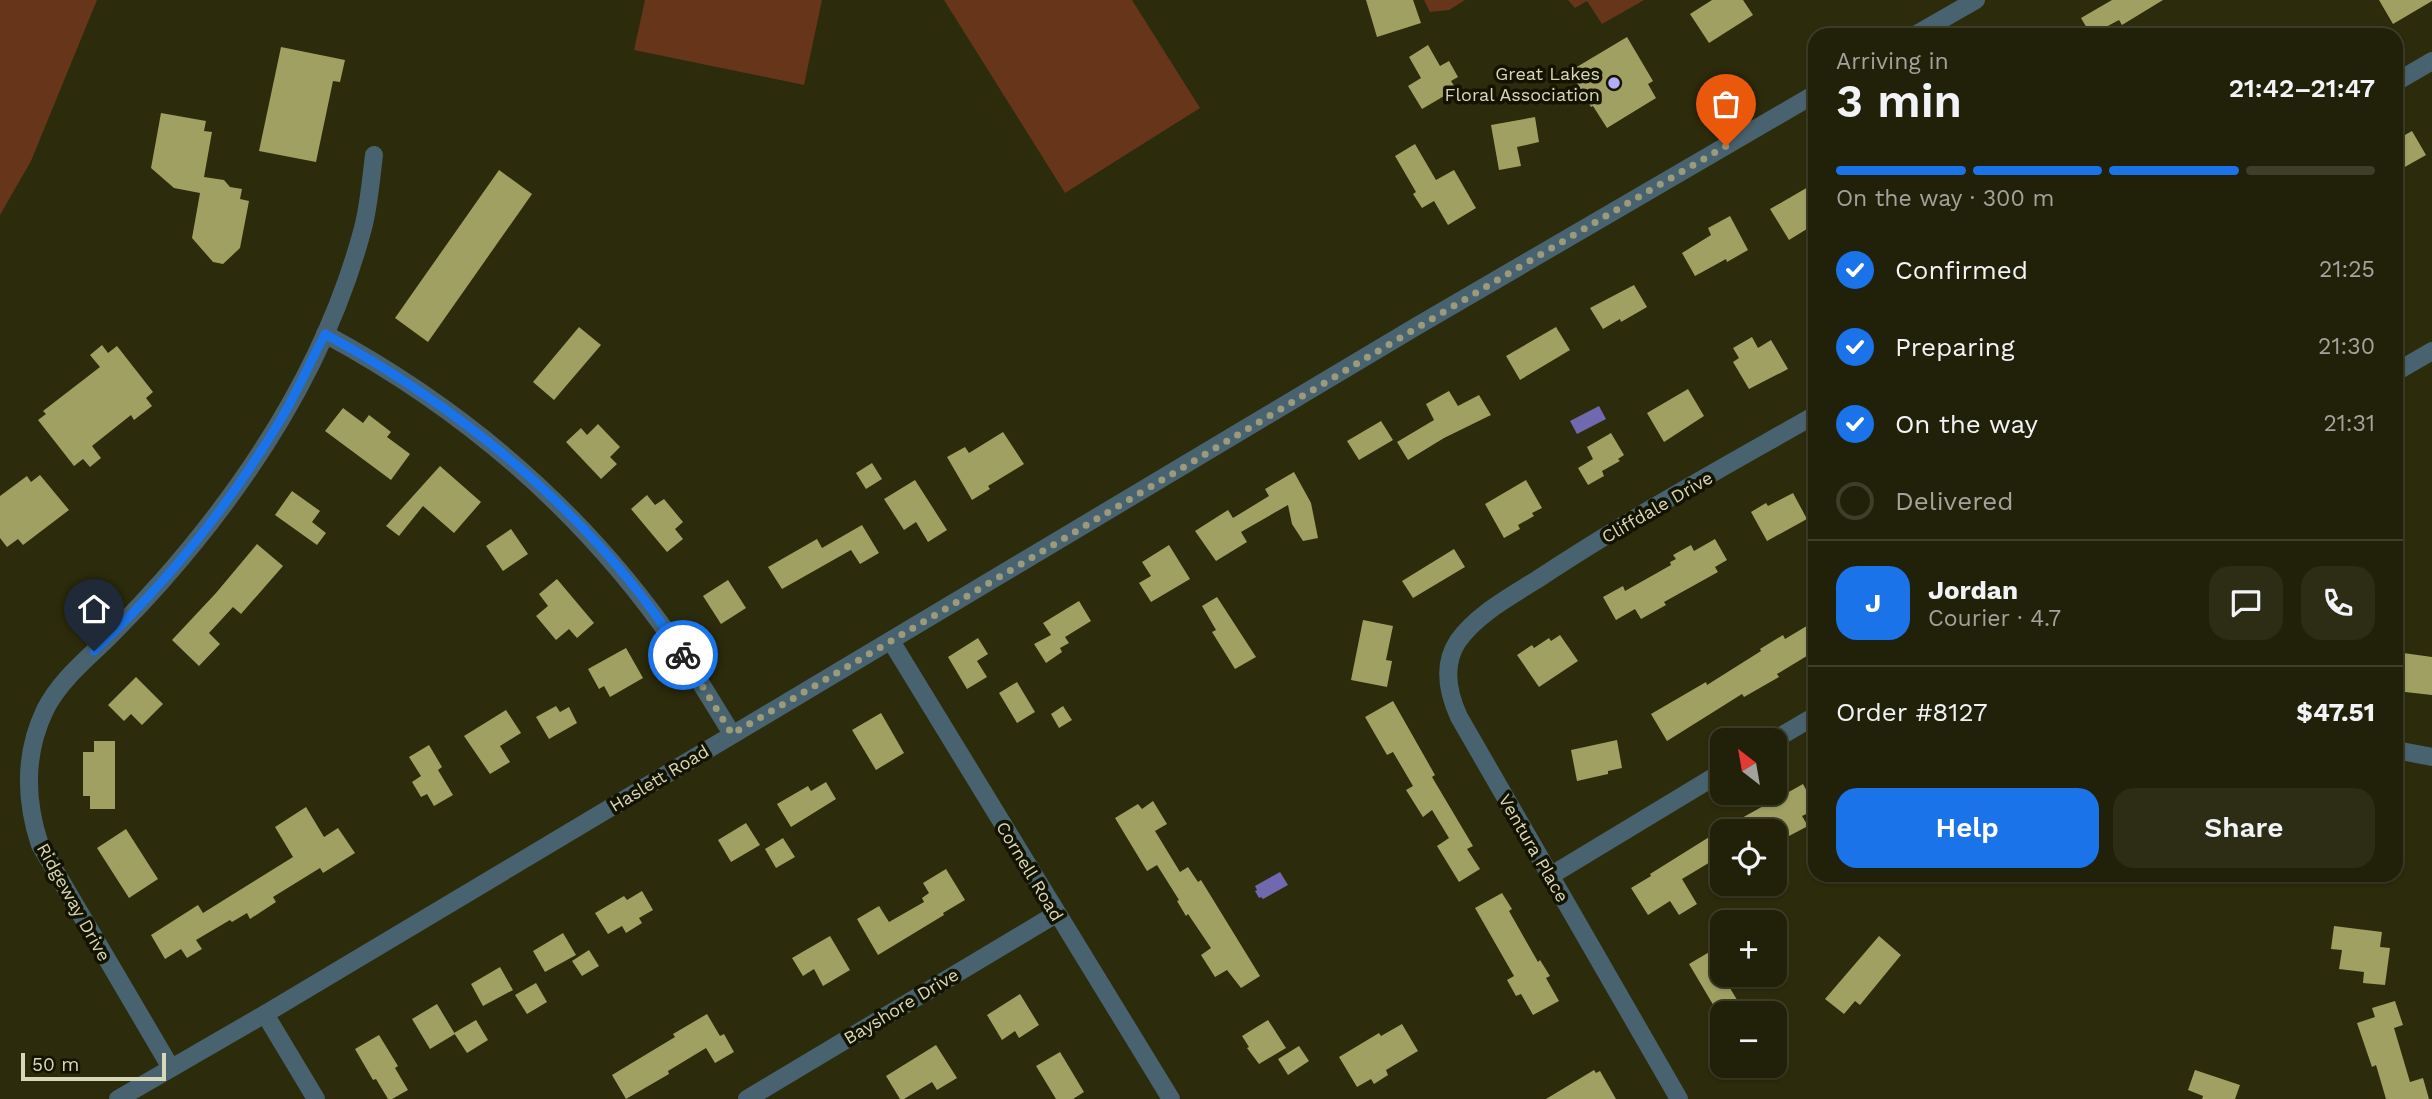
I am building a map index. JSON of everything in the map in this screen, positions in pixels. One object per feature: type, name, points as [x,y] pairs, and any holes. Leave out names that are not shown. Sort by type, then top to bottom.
[{"type":"street","points":[[1930,28],[1976,0]]},
{"type":"street","points":[[2403,78],[2432,61]]},
{"type":"street","name":"Haslett Road","points":[[118,1099],[265,1014],[1417,326],[1808,98]]},
{"type":"street","name":"Ridgeway Drive","points":[[171,1068],[40,845],[28,786],[32,746],[45,711],[63,682],[152,593],[189,549],[249,469],[283,416],[325,334],[363,227],[374,155]]},
{"type":"street","points":[[325,334],[382,366],[434,400],[507,456],[548,493],[610,559],[645,603],[678,648],[732,734]]},
{"type":"street","points":[[2403,368],[2432,351]]},
{"type":"street","name":"Cliffdale Drive","points":[[1502,602],[1573,556],[1808,419]]},
{"type":"street","name":"Ventura Place","points":[[1502,602],[1474,624],[1458,642],[1448,667],[1448,681],[1454,705],[1679,1099]]},
{"type":"street","name":"Cornell Road","points":[[891,641],[1171,1099]]},
{"type":"street","points":[[1787,732],[1808,720]]},
{"type":"street","points":[[2403,751],[2432,757]]},
{"type":"street","points":[[1550,876],[1710,779]]},
{"type":"street","name":"Bayshore Drive","points":[[747,1099],[1056,914]]},
{"type":"street","points":[[265,1014],[316,1099]]},
{"type":"shaded area","points":[[0,0],[97,0],[31,161],[0,215]]},
{"type":"shaded area","points":[[645,0],[822,0],[804,85],[634,50]]},
{"type":"shaded area","points":[[944,0],[1132,0],[1200,108],[1065,193]]},
{"type":"shaded area","points":[[1424,0],[1465,0],[1449,10],[1430,12]]},
{"type":"shaded area","points":[[1568,0],[1644,0],[1602,24],[1587,1],[1575,8]]},
{"type":"shaded area","points":[[1599,406],[1606,419],[1577,434],[1570,421]]},
{"type":"shaded area","points":[[1280,872],[1288,885],[1263,899],[1259,898],[1255,886]]},
{"type":"building","points":[[1366,0],[1413,0],[1421,23],[1377,37]]},
{"type":"building","points":[[1712,0],[1743,0],[1753,15],[1709,43],[1690,14]]},
{"type":"building","points":[[2112,0],[2163,0],[2122,25],[2119,20],[2104,28],[2087,28],[2081,18]]},
{"type":"building","points":[[2379,0],[2432,0],[2432,1],[2393,24]]},
{"type":"building","name":"Great Lakes Floral Association","points":[[1627,37],[1653,81],[1648,84],[1656,98],[1607,128],[1570,71]]},
{"type":"building","points":[[1428,45],[1440,66],[1449,61],[1458,77],[1451,81],[1456,89],[1422,109],[1408,86],[1421,78],[1409,57]]},
{"type":"building","points":[[281,47],[345,60],[340,82],[333,81],[316,162],[259,151]]},
{"type":"building","points":[[161,113],[206,121],[204,131],[212,132],[204,177],[224,180],[230,187],[242,189],[240,199],[249,201],[240,248],[223,264],[213,262],[192,238],[200,193],[174,188],[151,168]]},
{"type":"building","points":[[1535,117],[1539,142],[1517,147],[1521,166],[1499,170],[1491,125]]},
{"type":"building","points":[[2412,131],[2426,155],[2403,168],[2403,136]]},
{"type":"building","points":[[1415,144],[1436,180],[1454,170],[1476,208],[1448,225],[1434,201],[1422,208],[1395,156]]},
{"type":"building","points":[[499,170],[532,194],[428,342],[395,318]]},
{"type":"building","points":[[1808,187],[1808,228],[1789,240],[1770,209]]},
{"type":"building","points":[[1730,216],[1748,250],[1695,276],[1682,253],[1711,235],[1708,228]]},
{"type":"building","points":[[1634,285],[1647,307],[1603,329],[1590,308]]},
{"type":"building","points":[[579,327],[601,345],[554,400],[533,382]]},
{"type":"building","points":[[1556,327],[1570,350],[1520,380],[1506,356]]},
{"type":"building","points":[[1752,337],[1758,348],[1771,340],[1788,369],[1749,389],[1733,362],[1739,358],[1733,348]]},
{"type":"building","points":[[102,345],[108,353],[117,346],[153,392],[146,398],[152,406],[134,420],[131,415],[92,446],[101,458],[90,467],[83,459],[74,466],[38,420],[46,414],[43,411],[100,367],[90,355]]},
{"type":"building","points":[[1688,389],[1704,416],[1664,442],[1647,413]]},
{"type":"building","points":[[1449,391],[1458,406],[1479,395],[1491,415],[1444,438],[1408,460],[1397,442],[1434,420],[1426,404]]},
{"type":"building","points":[[343,408],[363,423],[369,415],[391,432],[387,437],[410,454],[391,480],[325,431]]},
{"type":"building","points":[[1381,421],[1393,440],[1359,460],[1347,441]]},
{"type":"building","points":[[598,424],[620,447],[610,457],[617,464],[601,479],[566,442],[581,428],[587,435]]},
{"type":"building","points":[[1003,432],[1024,464],[988,486],[990,489],[972,500],[947,457],[965,447],[969,453]]},
{"type":"building","points":[[1611,433],[1624,455],[1618,459],[1620,461],[1602,471],[1604,476],[1588,485],[1578,468],[1593,459],[1587,447]]},
{"type":"building","points":[[872,463],[882,479],[866,489],[856,473]]},
{"type":"building","points":[[440,466],[481,502],[454,533],[423,506],[399,536],[386,526]]},
{"type":"building","points":[[1294,472],[1311,503],[1318,538],[1303,541],[1292,524],[1288,505],[1241,532],[1247,542],[1216,561],[1195,531],[1228,510],[1233,518],[1269,496],[1265,489]]},
{"type":"building","points":[[40,475],[69,510],[23,545],[18,539],[7,547],[0,538],[0,496],[27,476],[31,482]]},
{"type":"building","points":[[915,480],[947,530],[928,542],[916,522],[904,530],[884,499]]},
{"type":"building","points":[[1526,480],[1542,508],[1518,525],[1520,529],[1504,538],[1485,504]]},
{"type":"building","points":[[292,491],[320,511],[312,522],[326,533],[317,545],[275,515]]},
{"type":"building","points":[[1793,493],[1807,519],[1767,541],[1751,512]]},
{"type":"building","points":[[647,495],[655,505],[664,499],[683,522],[675,529],[683,539],[667,552],[631,509]]},
{"type":"building","points":[[862,525],[879,553],[860,564],[851,550],[782,589],[768,567],[817,539],[822,548]]},
{"type":"building","points":[[511,529],[528,554],[503,571],[486,546]]},
{"type":"building","points":[[1715,539],[1727,560],[1715,567],[1718,572],[1664,602],[1666,605],[1641,619],[1635,609],[1616,620],[1603,597],[1623,586],[1625,591],[1671,565],[1670,562],[1676,559],[1673,555],[1691,545],[1694,551]]},
{"type":"building","points":[[257,544],[283,566],[241,614],[233,607],[209,633],[220,644],[199,666],[172,640]]},
{"type":"building","points":[[1169,545],[1190,579],[1151,602],[1139,583],[1151,576],[1142,562]]},
{"type":"building","points":[[1454,549],[1465,567],[1413,598],[1402,581]]},
{"type":"building","points":[[557,579],[594,623],[577,638],[569,629],[556,640],[536,616],[548,606],[539,594]]},
{"type":"building","points":[[728,580],[746,608],[721,624],[703,596]]},
{"type":"building","points":[[1217,597],[1256,657],[1235,669],[1212,632],[1216,630],[1202,606]]},
{"type":"building","points":[[1079,601],[1091,621],[1065,637],[1069,643],[1060,648],[1062,652],[1046,663],[1034,644],[1051,635],[1043,623]]},
{"type":"building","points":[[1363,620],[1393,626],[1386,660],[1392,661],[1387,687],[1351,680]]},
{"type":"building","points":[[1808,625],[1808,655],[1777,674],[1779,677],[1744,697],[1742,694],[1667,741],[1651,714],[1706,682],[1707,685],[1783,635],[1785,639]]},
{"type":"building","points":[[1560,635],[1578,661],[1539,687],[1517,655],[1532,645],[1534,648],[1549,638],[1551,641]]},
{"type":"building","points":[[978,638],[988,654],[977,661],[987,677],[967,689],[948,657]]},
{"type":"building","points":[[626,648],[643,678],[610,697],[604,686],[599,689],[588,669]]},
{"type":"building","points":[[2403,653],[2432,657],[2432,695],[2403,692]]},
{"type":"building","points":[[136,677],[163,704],[142,725],[131,714],[124,721],[108,705]]},
{"type":"building","points":[[1017,682],[1035,712],[1017,723],[999,693]]},
{"type":"building","points":[[1393,701],[1435,775],[1432,777],[1473,846],[1467,849],[1480,869],[1459,882],[1437,846],[1449,838],[1432,810],[1423,817],[1406,790],[1413,786],[1393,752],[1387,755],[1365,717]]},
{"type":"building","points":[[556,706],[560,712],[569,707],[577,723],[549,739],[536,717]]},
{"type":"building","points":[[1063,706],[1072,720],[1059,728],[1051,714]]},
{"type":"building","points":[[506,710],[521,733],[500,746],[510,762],[490,774],[464,736]]},
{"type":"building","points":[[881,713],[904,753],[876,770],[852,730]]},
{"type":"building","points":[[1617,740],[1622,768],[1577,781],[1571,750]]},
{"type":"building","points":[[94,741],[115,741],[115,809],[90,809],[90,796],[83,796],[83,752],[94,752]]},
{"type":"building","points":[[429,745],[442,767],[438,770],[453,795],[434,806],[427,794],[421,797],[412,782],[421,776],[409,757]]},
{"type":"building","points":[[826,782],[836,799],[791,827],[777,804],[808,786],[811,791]]},
{"type":"building","points":[[1803,784],[1808,793],[1808,813],[1802,816],[1808,826],[1789,836],[1787,819],[1740,819],[1765,805],[1787,805],[1787,793]]},
{"type":"building","points":[[1153,801],[1167,824],[1155,831],[1180,872],[1188,867],[1198,882],[1201,880],[1260,976],[1241,988],[1227,970],[1215,977],[1201,955],[1211,948],[1188,914],[1186,916],[1157,865],[1147,871],[1115,818],[1138,804],[1142,809]]},
{"type":"building","points":[[306,807],[324,837],[338,828],[355,853],[323,873],[320,868],[273,897],[276,902],[250,919],[247,913],[196,940],[202,949],[187,958],[181,949],[165,959],[151,935],[198,905],[203,913],[293,857],[275,827]]},
{"type":"building","points":[[746,823],[760,845],[731,862],[718,840]]},
{"type":"building","points":[[126,829],[158,879],[129,898],[97,848]]},
{"type":"building","points":[[1710,836],[1710,862],[1682,879],[1697,904],[1679,915],[1670,901],[1648,915],[1631,888],[1651,876],[1650,874]]},
{"type":"building","points":[[783,838],[795,857],[776,868],[765,849]]},
{"type":"building","points":[[946,869],[965,900],[878,955],[857,919],[879,906],[889,922],[924,902],[922,898],[929,893],[923,883]]},
{"type":"building","points":[[642,891],[653,910],[639,918],[642,923],[626,933],[622,926],[608,934],[595,913],[624,896],[627,900]]},
{"type":"building","points":[[1502,893],[1512,909],[1509,911],[1538,962],[1540,960],[1550,976],[1546,978],[1559,1001],[1533,1015],[1521,994],[1516,996],[1507,980],[1514,976],[1475,908]]},
{"type":"building","points":[[2334,926],[2382,932],[2380,947],[2390,948],[2385,985],[2363,983],[2364,972],[2339,969],[2342,950],[2331,949]]},
{"type":"building","points":[[563,933],[576,955],[545,972],[533,951]]},
{"type":"building","points":[[830,936],[850,970],[823,986],[814,969],[803,976],[792,958]]},
{"type":"building","points":[[1879,936],[1901,955],[1860,1005],[1855,1001],[1844,1014],[1825,999]]},
{"type":"building","points":[[589,950],[599,966],[582,976],[572,961]]},
{"type":"building","points":[[1710,952],[1710,987],[1729,987],[1738,1001],[1711,1001],[1689,964]]},
{"type":"building","points":[[500,967],[513,990],[483,1006],[471,984]]},
{"type":"building","points":[[536,983],[547,1002],[527,1014],[515,995]]},
{"type":"building","points":[[1020,994],[1039,1025],[1019,1038],[1015,1031],[1002,1040],[987,1015]]},
{"type":"building","points":[[2395,1001],[2403,1025],[2394,1028],[2410,1082],[2423,1078],[2429,1099],[2386,1099],[2376,1065],[2372,1067],[2357,1023],[2375,1017],[2372,1008]]},
{"type":"building","points":[[437,1004],[455,1034],[430,1049],[412,1019]]},
{"type":"building","points":[[707,1014],[720,1036],[724,1034],[734,1052],[715,1063],[706,1048],[626,1099],[612,1075]]},
{"type":"building","points":[[476,1020],[488,1040],[467,1053],[454,1033]]},
{"type":"building","points":[[1268,1020],[1286,1048],[1259,1064],[1242,1036]]},
{"type":"building","points":[[1402,1024],[1418,1051],[1386,1070],[1388,1075],[1374,1084],[1371,1079],[1357,1087],[1339,1057],[1379,1033],[1381,1036]]},
{"type":"building","points":[[379,1035],[398,1066],[395,1068],[408,1090],[392,1099],[388,1099],[376,1079],[373,1080],[355,1049]]},
{"type":"building","points":[[936,1045],[957,1078],[937,1090],[932,1082],[900,1099],[886,1076]]},
{"type":"building","points":[[1299,1046],[1309,1061],[1288,1075],[1278,1059]]},
{"type":"building","points":[[1060,1052],[1084,1092],[1073,1099],[1056,1099],[1036,1066]]},
{"type":"building","points":[[1594,1070],[1596,1073],[1600,1071],[1616,1099],[1546,1099]]},
{"type":"building","points":[[2195,1070],[2240,1085],[2235,1099],[2202,1099],[2203,1096],[2188,1090]]},
{"type":"way so far","points":[[683,655],[732,734],[1417,326],[1726,146]]},
{"type":"place","name":"Great Lakes Floral Association","points":[[1614,83]]},
{"type":"route","points":[[94,651],[152,593],[223,506],[283,416],[325,334],[354,349],[434,400],[540,485],[610,559],[683,655]]}]
